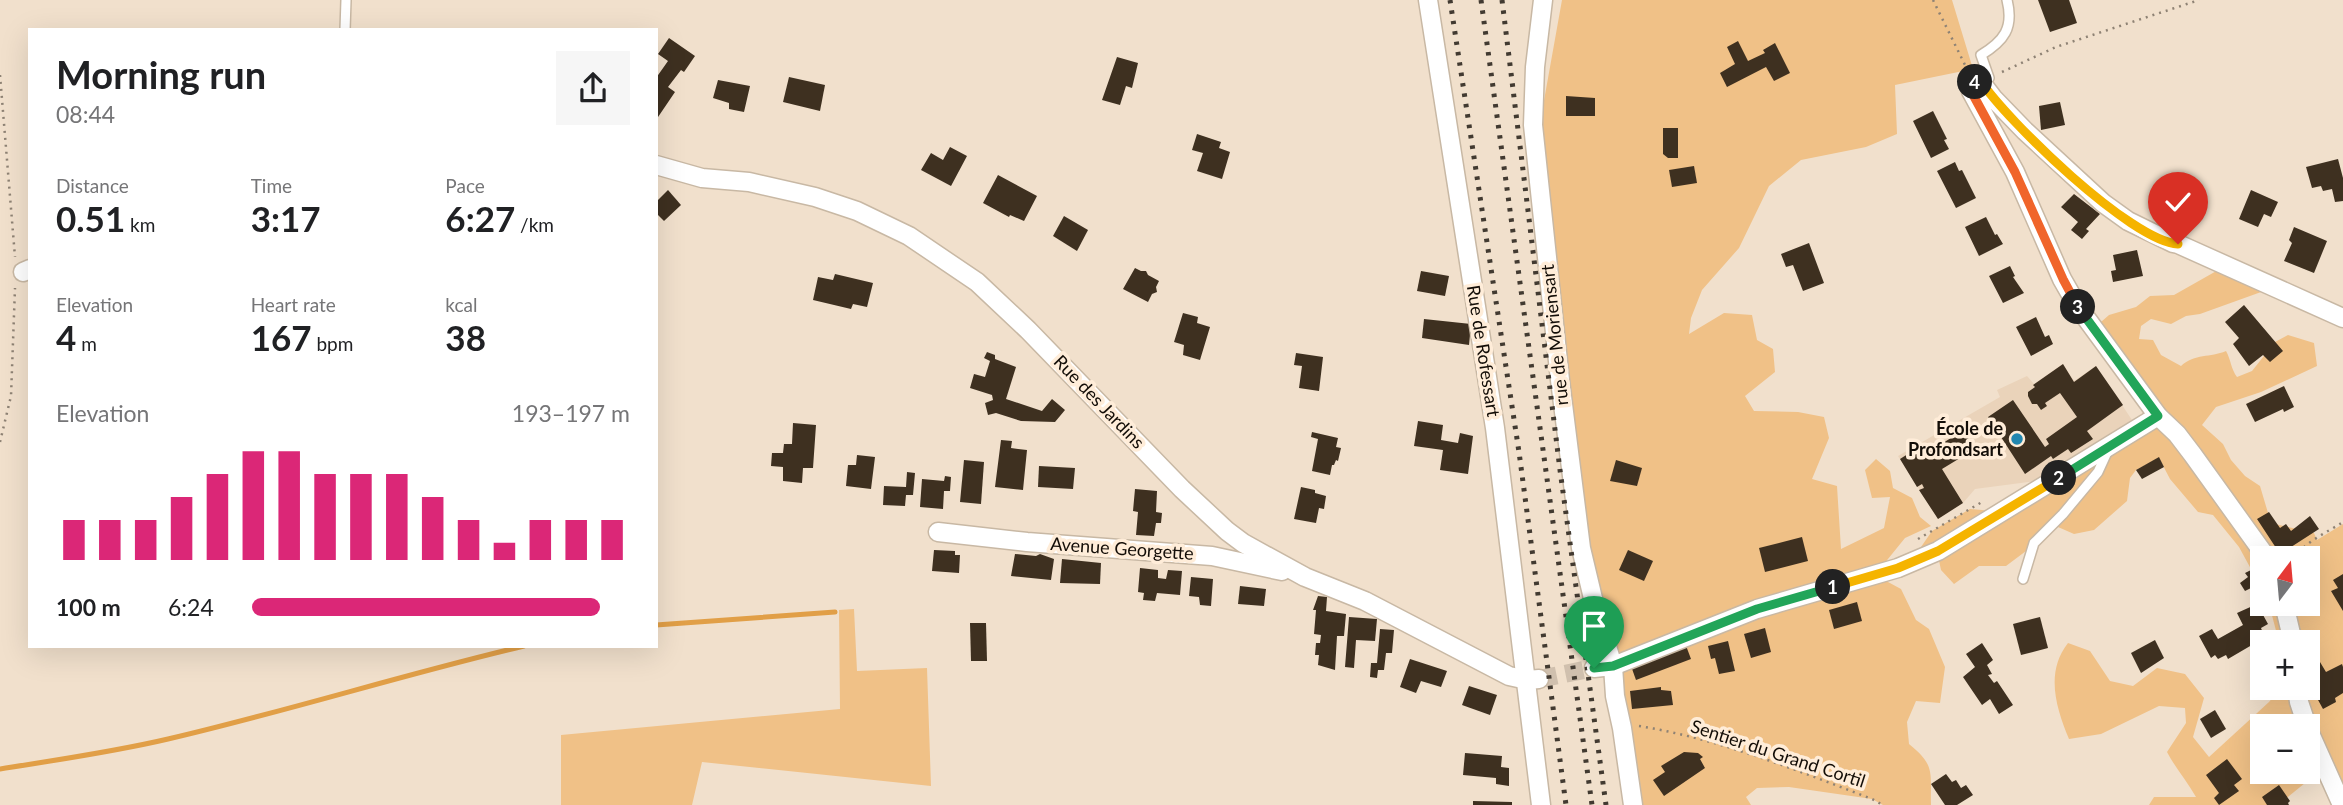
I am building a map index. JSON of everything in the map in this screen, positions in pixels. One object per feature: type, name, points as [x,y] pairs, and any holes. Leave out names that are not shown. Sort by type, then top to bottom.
[{"type":"street","name":"Rue de Rofessart","points":[[1428,0],[1533,680],[1529,703],[1541,805]]},
{"type":"street","name":"rue de Moriensart","points":[[1543,0],[1534,103],[1538,175],[1572,483],[1581,548],[1613,666],[1615,696],[1633,805]]},
{"type":"street","points":[[2258,546],[2177,434],[2158,416],[2100,340],[2074,300],[2015,172],[1970,85],[1982,81],[1993,98],[2043,148],[2117,214],[2173,243],[2343,318]]},
{"type":"street","name":"Rue des Jardins","points":[[658,166],[702,178],[749,182],[816,197],[857,211],[909,236],[977,282],[1028,330],[1206,514],[1243,543],[1305,577],[1365,601],[1509,676],[1533,680]]},
{"type":"street","points":[[1594,668],[1613,666],[1757,609],[1898,568],[1938,551],[2158,416]]},
{"type":"street","name":"Avenue Georgette","points":[[938,532],[1027,542],[1212,556],[1305,577]]},
{"type":"street","points":[[2320,755],[2342,805]]},
{"type":"lane","points":[[345,28],[346,0]]},
{"type":"lane","points":[[1982,81],[1981,55],[1996,46],[2004,37],[2009,22],[2007,0]]},
{"type":"lane","points":[[2023,579],[2034,543],[2063,514],[2098,472],[2109,447]]},
{"type":"path","points":[[1933,0],[1982,81],[2056,47],[2199,0]]},
{"type":"path","points":[[0,75],[21,271],[11,396],[0,442]]},
{"type":"path","points":[[2307,546],[2343,522]]},
{"type":"path","name":"Sentier du Grand Cortil","points":[[1622,728],[1633,725],[1657,729],[1758,757],[1883,805]]},
{"type":"shaded area","points":[[1562,0],[1952,0],[1973,69],[1895,85],[1897,134],[1866,147],[1801,160],[1769,186],[1739,248],[1702,290],[1691,318],[1689,334],[1724,313],[1752,315],[1757,340],[1773,349],[1775,372],[1745,396],[1754,411],[1798,412],[1824,417],[1829,438],[1812,479],[1837,486],[1841,549],[1884,528],[1890,497],[1872,498],[1865,470],[1876,459],[1890,471],[1893,488],[1912,498],[1920,517],[1931,526],[1905,538],[1875,575],[1901,589],[1916,620],[1929,629],[1945,667],[1940,703],[1916,701],[1907,722],[1909,744],[1924,758],[1930,770],[1931,805],[1883,805],[1872,799],[1789,787],[1757,788],[1746,797],[1751,805],[1628,805],[1582,527],[1538,134]]},
{"type":"shaded area","points":[[2227,265],[2275,287],[2200,314],[2186,316],[2171,324],[2151,319],[2141,326],[2139,339],[2153,340],[2161,355],[2181,366],[2197,357],[2226,351],[2237,377],[2252,371],[2275,342],[2288,335],[2314,343],[2317,366],[2261,392],[2216,407],[2202,425],[2223,444],[2231,460],[2245,476],[2260,486],[2271,523],[2314,533],[2317,540],[2343,524],[2343,792],[2320,771],[2320,714],[2256,714],[2271,700],[2320,700],[2320,630],[2276,630],[2272,616],[2320,616],[2320,546],[2250,546],[2250,567],[2239,547],[2213,515],[2198,512],[2170,479],[2159,458],[2136,470],[2130,478],[2127,501],[2094,530],[2074,534],[2058,527],[2006,566],[1979,566],[1954,584],[1941,570],[1937,551],[1921,547],[1932,531],[1970,509],[1994,511],[2158,416],[2093,329],[2109,315],[2136,307],[2150,296],[2174,295]]},
{"type":"shaded area","name":"École de Profondsart","points":[[2063,364],[2074,381],[2096,366],[2134,423],[2044,480],[1975,489],[1963,503],[1938,519],[1898,456],[2000,397],[1997,390],[2027,376],[2034,384]]},
{"type":"shaded area","points":[[854,609],[857,671],[927,668],[931,786],[702,762],[692,805],[561,805],[561,735],[840,709],[839,610]]},
{"type":"shaded area","points":[[2068,643],[2090,651],[2110,681],[2133,686],[2157,668],[2185,674],[2204,698],[2193,737],[2209,757],[2250,719],[2250,784],[2304,784],[2278,805],[2149,805],[2154,797],[2196,797],[2167,752],[2186,723],[2185,708],[2159,706],[2101,734],[2069,739],[2055,690],[2057,666]]},
{"type":"building","points":[[2038,0],[2069,0],[2077,23],[2050,32]]},
{"type":"building","points":[[669,38],[695,56],[684,72],[681,70],[668,87],[675,92],[658,117],[658,75],[668,61],[658,54]]},
{"type":"building","points":[[1738,41],[1748,61],[1765,53],[1763,50],[1775,43],[1790,73],[1774,81],[1766,67],[1727,87],[1720,73],[1735,64],[1727,47]]},
{"type":"building","points":[[1117,57],[1138,63],[1132,88],[1126,86],[1120,105],[1102,100]]},
{"type":"building","points":[[789,77],[825,85],[820,111],[783,102]]},
{"type":"building","points":[[718,80],[750,86],[744,112],[729,109],[729,103],[713,98]]},
{"type":"building","points":[[1566,96],[1595,98],[1595,116],[1566,116]]},
{"type":"building","points":[[2060,102],[2065,125],[2041,130],[2039,106]]},
{"type":"building","points":[[1933,111],[1949,149],[1931,158],[1913,121]]},
{"type":"building","points":[[1663,128],[1678,128],[1678,158],[1668,158],[1663,154]]},
{"type":"building","points":[[1197,134],[1221,142],[1219,148],[1230,152],[1222,179],[1197,171],[1203,153],[1192,150]]},
{"type":"building","points":[[950,147],[967,156],[951,186],[921,170],[931,153],[943,160]]},
{"type":"building","points":[[2338,159],[2343,178],[2343,201],[2335,202],[2332,189],[2323,191],[2321,186],[2312,188],[2306,167]]},
{"type":"building","points":[[1955,162],[1976,198],[1956,208],[1937,171]]},
{"type":"building","points":[[1694,166],[1697,183],[1672,187],[1669,170]]},
{"type":"building","points":[[998,175],[1037,196],[1024,221],[1010,215],[1009,217],[983,203]]},
{"type":"building","points":[[668,190],[681,205],[664,221],[658,215],[658,200]]},
{"type":"building","points":[[2251,190],[2278,202],[2271,217],[2264,214],[2258,227],[2239,219]]},
{"type":"building","points":[[2074,194],[2100,214],[2086,229],[2089,231],[2082,239],[2071,230],[2078,222],[2061,207]]},
{"type":"building","points":[[1064,216],[1088,230],[1077,251],[1053,236]]},
{"type":"building","points":[[1986,217],[2003,244],[1979,256],[1965,227]]},
{"type":"building","points":[[2294,227],[2327,241],[2314,273],[2284,261],[2292,243],[2289,240]]},
{"type":"building","points":[[1809,243],[1824,283],[1803,291],[1793,265],[1786,267],[1781,254]]},
{"type":"building","points":[[2137,250],[2143,276],[2113,282],[2111,271],[2116,270],[2113,255]]},
{"type":"building","points":[[2010,266],[2015,276],[2013,277],[2024,293],[2003,303],[1989,276]]},
{"type":"building","points":[[1135,268],[1146,271],[1159,281],[1157,292],[1152,294],[1148,302],[1123,289]]},
{"type":"building","points":[[1421,271],[1449,276],[1445,296],[1417,291]]},
{"type":"building","points":[[835,274],[873,283],[867,307],[853,304],[851,309],[813,300],[818,277],[833,280]]},
{"type":"building","points":[[2244,305],[2283,351],[2270,362],[2263,355],[2249,366],[2233,344],[2239,338],[2225,322]]},
{"type":"building","points":[[1183,313],[1198,317],[1197,323],[1210,327],[1200,360],[1183,355],[1184,345],[1174,342]]},
{"type":"building","points":[[2036,317],[2045,337],[2049,335],[2053,344],[2031,356],[2016,327]]},
{"type":"building","points":[[1424,319],[1471,324],[1469,345],[1422,338]]},
{"type":"building","points":[[987,352],[995,355],[995,359],[1016,367],[1006,399],[1042,411],[1052,399],[1065,410],[1055,422],[1021,421],[996,413],[988,415],[985,403],[993,400],[992,395],[970,388],[974,374],[985,377],[990,361],[984,358]]},
{"type":"building","points":[[1296,353],[1323,357],[1319,391],[1299,388],[1302,366],[1294,365]]},
{"type":"building","points":[[2063,364],[2074,382],[2096,366],[2123,405],[2087,431],[2093,439],[2071,453],[2068,449],[2053,459],[2051,456],[2025,474],[1988,417],[2013,400],[2045,447],[2049,444],[2046,439],[2077,417],[2060,393],[2045,403],[2047,406],[2041,410],[2037,404],[2032,404],[2028,392],[2035,387],[2033,385]]},
{"type":"building","points":[[2284,386],[2294,407],[2255,422],[2246,404]]},
{"type":"building","points":[[1418,421],[1443,425],[1441,440],[1458,443],[1460,433],[1473,436],[1468,474],[1440,470],[1443,450],[1414,446]]},
{"type":"building","points":[[793,423],[816,425],[813,468],[803,468],[802,483],[783,481],[783,467],[771,466],[772,453],[783,453],[784,444],[792,444]]},
{"type":"building","points":[[1967,428],[1970,452],[1942,469],[1963,503],[1938,519],[1919,490],[1924,488],[1922,484],[1917,487],[1900,459],[1925,443],[1930,451]]},
{"type":"building","points":[[1312,432],[1338,438],[1336,447],[1341,448],[1338,461],[1332,465],[1330,475],[1312,471],[1318,439],[1311,437]]},
{"type":"building","points":[[1001,440],[1012,441],[1011,448],[1027,450],[1023,490],[995,487]]},
{"type":"building","points":[[857,455],[875,457],[871,489],[846,486],[848,465],[856,465]]},
{"type":"building","points":[[2159,457],[2164,467],[2142,479],[2136,470]]},
{"type":"building","points":[[964,460],[984,462],[981,504],[960,502]]},
{"type":"building","points":[[1616,460],[1642,468],[1637,486],[1610,481]]},
{"type":"building","points":[[1039,466],[1075,468],[1073,489],[1038,487]]},
{"type":"building","points":[[907,472],[915,473],[913,495],[906,495],[905,506],[883,505],[884,486],[906,487]]},
{"type":"building","points":[[945,476],[951,477],[950,491],[944,491],[943,509],[920,507],[922,479],[944,481]]},
{"type":"building","points":[[1301,487],[1326,496],[1324,509],[1319,508],[1316,523],[1294,519]]},
{"type":"building","points":[[1135,489],[1157,491],[1156,512],[1162,513],[1161,523],[1156,523],[1154,536],[1136,535],[1138,512],[1133,511]]},
{"type":"building","points":[[2269,512],[2280,528],[2286,524],[2291,531],[2310,516],[2319,529],[2292,546],[2275,546],[2257,519]]},
{"type":"building","points":[[1802,537],[1808,561],[1765,572],[1759,548]]},
{"type":"building","points":[[934,550],[955,551],[955,555],[960,555],[959,573],[932,571]]},
{"type":"building","points":[[1628,550],[1653,561],[1644,581],[1619,570]]},
{"type":"building","points":[[1015,554],[1040,554],[1054,559],[1051,580],[1011,576]]},
{"type":"building","points":[[1062,559],[1101,563],[1100,584],[1060,583]]},
{"type":"building","points":[[1140,568],[1158,570],[1158,578],[1166,579],[1168,570],[1182,571],[1180,595],[1157,593],[1155,601],[1143,600],[1144,593],[1138,592]]},
{"type":"building","points":[[2250,570],[2250,588],[2245,591],[2240,583],[2248,577],[2245,573]]},
{"type":"building","points":[[2343,574],[2343,611],[2331,591],[2338,588],[2333,580]]},
{"type":"building","points":[[1191,577],[1213,579],[1211,606],[1200,605],[1199,597],[1189,596]]},
{"type":"building","points":[[1240,586],[1266,589],[1264,606],[1238,604]]},
{"type":"building","points":[[1318,596],[1327,597],[1326,611],[1346,614],[1344,636],[1337,636],[1335,670],[1318,665],[1319,655],[1315,655],[1316,643],[1320,643],[1321,635],[1314,634],[1316,610],[1313,610]]},
{"type":"building","points":[[1857,602],[1862,621],[1834,629],[1829,610]]},
{"type":"building","points":[[2250,607],[2250,616],[2264,616],[2268,624],[2262,630],[2250,630],[2250,646],[2228,659],[2226,655],[2218,659],[2215,655],[2211,658],[2199,636],[2212,629],[2218,639],[2243,625],[2237,613]]},
{"type":"building","points":[[1349,617],[1377,619],[1375,641],[1356,640],[1354,668],[1345,667]]},
{"type":"building","points":[[2040,617],[2048,648],[2021,655],[2013,624]]},
{"type":"building","points":[[970,623],[986,623],[987,661],[971,661]]},
{"type":"building","points":[[1765,628],[1771,652],[1751,658],[1744,634]]},
{"type":"building","points":[[1380,629],[1394,630],[1392,653],[1386,653],[1384,670],[1378,670],[1377,678],[1370,677],[1371,663],[1377,663]]},
{"type":"building","points":[[2155,640],[2164,658],[2141,673],[2131,653]]},
{"type":"building","points":[[1728,641],[1735,671],[1719,674],[1715,658],[1711,659],[1708,646]]},
{"type":"building","points":[[1685,643],[1691,659],[1636,680],[1631,666]]},
{"type":"building","points":[[1982,643],[1993,660],[1987,665],[1992,674],[1988,675],[1994,683],[1997,681],[2013,705],[1999,714],[1990,699],[1982,705],[1963,677],[1975,667],[1966,654]]},
{"type":"building","points":[[1410,659],[1447,671],[1441,687],[1421,681],[1416,693],[1400,687]]},
{"type":"building","points":[[2320,662],[2326,672],[2342,664],[2343,693],[2335,698],[2336,702],[2323,709],[2318,700]]},
{"type":"building","points":[[1469,686],[1497,695],[1490,715],[1462,705]]},
{"type":"building","points":[[1661,687],[1661,690],[1671,691],[1673,705],[1632,709],[1630,691]]},
{"type":"building","points":[[2215,710],[2226,729],[2211,738],[2200,719]]},
{"type":"building","points":[[1684,752],[1698,753],[1703,757],[1700,759],[1705,768],[1664,796],[1653,780],[1665,772],[1661,766]]},
{"type":"building","points":[[1465,753],[1502,756],[1501,767],[1509,768],[1509,786],[1496,784],[1496,778],[1463,775]]},
{"type":"building","points":[[2227,759],[2242,779],[2234,785],[2239,791],[2219,805],[2214,798],[2219,793],[2206,775]]},
{"type":"building","points":[[1946,774],[1952,782],[1956,780],[1961,788],[1966,785],[1973,795],[1957,805],[1945,805],[1931,784]]},
{"type":"building","points":[[2279,785],[2290,801],[2289,805],[2267,805],[2262,797]]},
{"type":"building","points":[[1473,801],[1512,802],[1512,805],[1473,805]]},
{"type":"waterway","points":[[658,625],[835,612]]},
{"type":"waterway","points":[[0,769],[168,739],[516,648]]},
{"type":"tunnel","points":[[1539,679],[1594,668]]},
{"type":"railway","points":[[1450,0],[1519,452],[1566,805]]},
{"type":"railway","points":[[1481,0],[1592,805]]},
{"type":"railway","points":[[1502,0],[1560,470],[1606,805]]},
{"type":"place","name":"École de Profondsart","points":[[2017,439]]},
{"type":"route","points":[[1594,668],[1613,666],[1757,609],[1898,568],[1938,551],[2158,416],[2078,307],[2015,172],[1971,91],[1971,84],[1980,80],[1993,98],[2025,131],[2110,209],[2148,232],[2178,244]]}]
